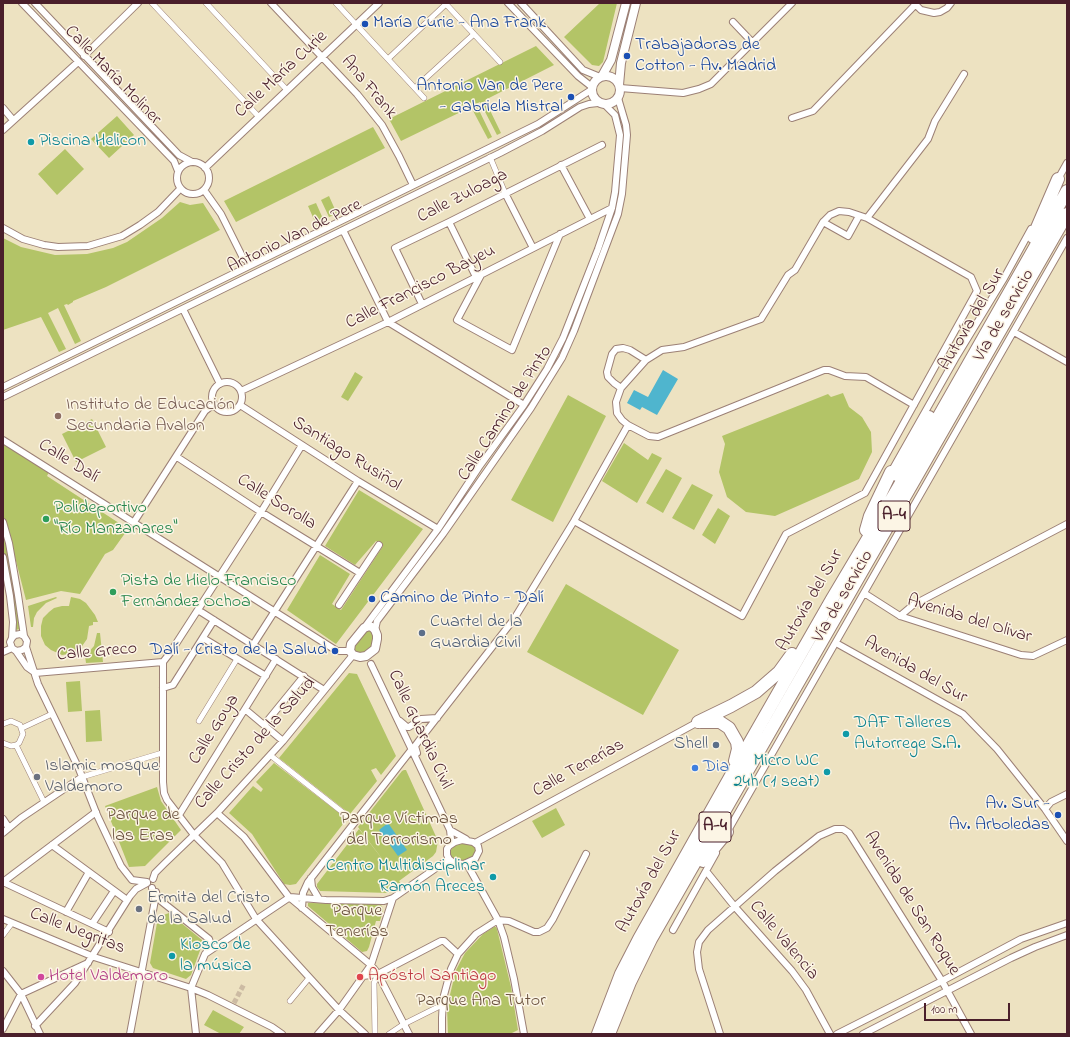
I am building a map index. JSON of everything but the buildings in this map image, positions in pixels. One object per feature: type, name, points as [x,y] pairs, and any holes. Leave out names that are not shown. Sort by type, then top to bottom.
[{"type":"highway","points":[[866,530],[908,454],[1031,241],[1044,215],[1058,179]]},
{"type":"highway","name":"Autovía del Sur","points":[[598,1034],[621,974],[639,939],[732,772],[864,546],[1067,191]]},
{"type":"highway","name":"Autovía del Sur","points":[[609,1034],[630,982],[651,939],[1067,214]]},
{"type":"highway","points":[[864,546],[870,516],[891,472]]},
{"type":"highway","points":[[698,722],[747,697],[773,678],[792,654],[810,624],[832,599]]},
{"type":"highway","points":[[698,722],[720,722],[728,728],[734,736],[738,749],[732,772]]},
{"type":"highway","points":[[651,939],[667,920],[707,854],[727,832]]},
{"type":"highway","points":[[589,1034],[610,990],[621,974]]},
{"type":"street","name":"Calle María Moliner","points":[[22,3],[174,161],[178,171]]},
{"type":"street","name":"Calle María Moliner","points":[[35,3],[179,155],[192,162]]},
{"type":"street","points":[[84,56],[138,3]]},
{"type":"street","points":[[152,3],[259,117]]},
{"type":"street","points":[[206,3],[288,90]]},
{"type":"street","name":"Ana Frank","points":[[271,3],[357,94],[382,125],[413,185]]},
{"type":"street","points":[[336,3],[424,98]]},
{"type":"street","name":"Calle María Curie","points":[[205,168],[379,3]]},
{"type":"street","points":[[388,59],[446,3],[500,62]]},
{"type":"street","points":[[508,3],[591,88]]},
{"type":"street","points":[[520,3],[583,70],[601,77]]},
{"type":"street","points":[[601,77],[611,60],[626,3]]},
{"type":"street","points":[[619,86],[614,78],[606,76],[601,77],[595,80],[591,88],[592,96],[602,104],[613,103],[618,98],[619,86],[620,63],[636,3]]},
{"type":"street","points":[[619,86],[683,92],[699,89],[711,84],[792,3]]},
{"type":"street","points":[[792,118],[813,111],[915,4],[925,12],[934,13],[940,12],[947,8],[951,3]]},
{"type":"street","points":[[733,22],[752,42]]},
{"type":"street","points":[[415,88],[474,34]]},
{"type":"street","points":[[3,130],[78,62]]},
{"type":"street","points":[[867,218],[928,139],[934,121],[964,74]]},
{"type":"street","name":"Antonio Van de Pere","points":[[3,388],[538,124],[591,88]]},
{"type":"street","name":"Calle Camino de Pinto","points":[[375,630],[377,621],[443,534],[531,408],[562,358],[574,331],[618,214],[622,194],[627,135],[618,98]]},
{"type":"street","name":"Antonio Van de Pere","points":[[3,397],[490,158],[542,131],[580,107],[589,104],[602,104]]},
{"type":"street","name":"Calle Camino de Pinto","points":[[364,628],[438,529],[479,467],[524,405],[547,369],[562,338],[598,250],[612,208],[620,135],[615,115],[602,104]]},
{"type":"street","points":[[3,108],[14,120]]},
{"type":"street","name":"Calle Zuloaga","points":[[422,304],[395,248],[602,145]]},
{"type":"street","points":[[490,158],[505,193],[533,248]]},
{"type":"street","points":[[192,162],[201,164],[205,168],[208,172],[209,182],[204,190],[195,195],[189,195],[180,189],[176,180],[178,171],[182,166],[192,162]]},
{"type":"street","name":"Vía de servicio","points":[[891,472],[955,359],[1003,280],[1067,163]]},
{"type":"street","points":[[561,165],[590,219]]},
{"type":"street","points":[[3,228],[23,239],[44,245],[58,247],[88,246],[122,236],[140,225],[158,212],[180,189]]},
{"type":"street","points":[[204,190],[222,214],[243,258],[242,269]]},
{"type":"street","name":"Calle Francisco Bayeu","points":[[241,391],[388,322],[612,208]]},
{"type":"street","points":[[574,521],[742,616],[786,534],[865,493],[914,405],[977,291],[971,277],[867,218],[850,212],[839,211],[830,215],[823,222],[795,270],[788,275],[761,319],[684,347],[662,350],[646,360],[621,388],[616,402],[618,413],[622,420],[628,425],[649,436],[658,437],[824,370],[829,370],[845,376],[866,377],[914,405]]},
{"type":"street","points":[[823,222],[848,236],[858,216]]},
{"type":"street","points":[[449,222],[479,276],[457,320],[512,350],[560,234]]},
{"type":"street","points":[[343,230],[388,322],[524,405]]},
{"type":"street","name":"Vía de servicio","points":[[673,930],[727,832],[1067,238]]},
{"type":"street","points":[[243,258],[252,264]]},
{"type":"street","points":[[183,309],[220,384]]},
{"type":"street","points":[[1014,332],[1067,362]]},
{"type":"street","points":[[621,388],[608,377],[607,372],[612,354],[616,350],[623,348],[630,350],[646,360]]},
{"type":"street","points":[[229,382],[234,384],[241,391],[242,400],[240,405],[232,411],[228,412],[218,409],[214,404],[212,396],[213,392],[220,384],[229,382]]},
{"type":"street","points":[[134,522],[205,411],[214,404]]},
{"type":"street","name":"Santiago Rusiñol","points":[[240,405],[358,481],[438,529]]},
{"type":"street","points":[[438,806],[438,800],[434,788],[415,747],[514,619],[574,521],[628,425]]},
{"type":"street","name":"Calle Dalí","points":[[3,440],[339,652],[353,656]]},
{"type":"street","points":[[302,445],[261,512],[163,662],[162,753],[164,793],[178,816],[194,835],[222,863],[256,919],[339,1010],[365,1034]]},
{"type":"street","name":"Calle Sorolla","points":[[176,456],[261,512],[360,573]]},
{"type":"street","points":[[253,645],[358,481]]},
{"type":"street","points":[[3,522],[13,565],[24,636],[27,641],[26,647],[38,684],[82,777],[96,812],[121,866],[132,880],[151,884]]},
{"type":"street","points":[[900,616],[913,605],[1067,524]]},
{"type":"street","points":[[339,605],[378,545]]},
{"type":"street","points":[[3,557],[13,622],[13,645],[27,666],[35,674]]},
{"type":"street","name":"Avenida del Olivar","points":[[864,593],[900,616],[918,623],[1027,656],[1033,656],[1067,640]]},
{"type":"street","points":[[3,600],[10,597]]},
{"type":"street","points":[[198,610],[324,690]]},
{"type":"street","points":[[163,688],[173,685],[214,620]]},
{"type":"street","points":[[369,626],[372,627],[375,630],[377,640],[371,664],[353,656],[351,644],[364,628],[369,626]]},
{"type":"street","points":[[3,652],[13,645],[15,635],[20,634],[24,636]]},
{"type":"street","points":[[203,638],[266,676]]},
{"type":"street","name":"Avenida del Sur","points":[[836,643],[963,714],[997,749],[1045,809],[1067,841]]},
{"type":"street","points":[[3,645],[13,645],[22,650],[26,647]]},
{"type":"street","points":[[353,656],[366,656],[375,648]]},
{"type":"street","name":"Calle Cristo de la Salud","points":[[35,1026],[75,983],[109,932],[127,900],[136,889],[151,884],[155,873],[217,813],[283,741],[353,656]]},
{"type":"street","points":[[199,721],[237,659]]},
{"type":"street","name":"Calle Goya","points":[[178,816],[246,710],[276,659]]},
{"type":"street","name":"Calle Greco","points":[[35,674],[163,662]]},
{"type":"street","name":"Calle Guardia Civil","points":[[371,664],[450,830]]},
{"type":"street","points":[[264,725],[304,676]]},
{"type":"street","points":[[246,710],[283,741]]},
{"type":"street","points":[[22,728],[52,714]]},
{"type":"street","points":[[396,715],[404,725],[409,727],[421,719],[437,718]]},
{"type":"street","points":[[3,717],[4,723],[11,721],[20,725],[23,734],[19,743],[16,745],[10,746],[3,743]]},
{"type":"street","name":"Calle Tenerías","points":[[475,843],[698,722]]},
{"type":"street","points":[[16,745],[44,802]]},
{"type":"street","points":[[302,908],[302,898],[311,878],[412,750]]},
{"type":"street","points":[[3,833],[44,802],[82,777],[162,753]]},
{"type":"street","points":[[270,755],[355,822]]},
{"type":"street","points":[[1045,809],[1051,802],[1067,794]]},
{"type":"street","points":[[96,812],[3,882],[109,932]]},
{"type":"street","points":[[217,813],[244,837],[289,897],[371,965],[378,974],[410,1034]]},
{"type":"street","points":[[3,819],[9,828]]},
{"type":"street","name":"Avenida de San Roque","points":[[720,1034],[700,968],[697,952],[699,942],[708,930],[775,871],[819,836],[835,829],[843,829],[849,833],[942,981],[971,1034]]},
{"type":"street","points":[[450,830],[458,836],[475,843],[479,848],[479,853],[475,859],[467,864],[454,863],[448,859],[447,852],[451,839],[450,830]]},
{"type":"street","points":[[449,846],[458,841],[467,840]]},
{"type":"street","points":[[52,845],[127,900]]},
{"type":"street","points":[[442,1034],[442,1005],[451,969],[458,954],[476,934],[498,920],[509,921],[534,932],[539,932],[547,928],[586,854]]},
{"type":"street","points":[[205,954],[289,897],[381,900],[393,898],[448,859]]},
{"type":"street","points":[[467,864],[498,920],[504,937],[514,979],[523,1034]]},
{"type":"street","name":"Calle Valencia","points":[[706,871],[735,907],[792,971],[806,990],[830,1034]]},
{"type":"street","points":[[66,912],[89,872]]},
{"type":"street","points":[[311,878],[312,887],[319,899]]},
{"type":"street","points":[[151,884],[161,901],[209,939],[210,942],[191,988],[196,1034]]},
{"type":"street","points":[[130,1034],[155,900],[151,884]]},
{"type":"street","points":[[92,924],[114,891]]},
{"type":"street","points":[[318,1034],[339,1010],[371,965],[393,898]]},
{"type":"street","points":[[381,900],[385,903],[388,911]]},
{"type":"street","name":"Calle Negritas","points":[[3,919],[92,957],[191,988],[233,1005],[282,1034]]},
{"type":"street","points":[[837,1034],[1021,939],[1067,923]]},
{"type":"street","points":[[3,935],[12,924]]},
{"type":"street","points":[[863,1034],[1017,955],[1061,936],[1067,935]]},
{"type":"street","points":[[364,976],[378,974],[441,941],[458,954]]},
{"type":"street","points":[[3,1029],[21,994],[88,963]]},
{"type":"street","points":[[3,971],[21,994],[40,1034]]},
{"type":"street","points":[[68,972],[75,976],[75,983]]},
{"type":"street","points":[[375,1034],[374,983],[378,974]]},
{"type":"street","points":[[290,1001],[309,978]]},
{"type":"street","points":[[389,1034],[404,1024],[442,1005]]},
{"type":"green space","points":[[600,3],[617,3],[603,62],[599,66],[592,65],[564,37]]},
{"type":"green space","points":[[536,46],[554,65],[485,100],[501,133],[497,135],[480,102],[476,104],[492,137],[488,139],[471,107],[401,141],[389,119]]},
{"type":"green space","points":[[117,116],[134,135],[109,158],[91,139]]},
{"type":"green space","points":[[373,127],[385,148],[236,222],[224,201]]},
{"type":"green space","points":[[65,149],[84,169],[57,195],[38,174]]},
{"type":"green space","points":[[329,196],[337,214],[329,217],[321,200]]},
{"type":"green space","points":[[180,202],[190,205],[203,203],[220,230],[106,287],[73,301],[68,305],[64,305],[81,341],[75,344],[58,308],[48,313],[66,349],[59,352],[41,317],[3,330],[3,238],[21,247],[55,255],[87,254],[113,248],[127,242],[162,218]]},
{"type":"green space","points":[[316,203],[324,221],[316,224],[308,206]]},
{"type":"green space","points":[[355,372],[363,377],[348,401],[341,397]]},
{"type":"green space","points":[[843,393],[849,407],[862,417],[871,432],[872,452],[859,479],[775,516],[746,512],[727,497],[719,472],[725,444],[722,436],[828,394],[831,397]]},
{"type":"green space","points":[[568,395],[606,416],[553,522],[511,500]]},
{"type":"green space","points":[[92,419],[106,447],[76,462],[62,434]]},
{"type":"green space","points":[[3,442],[50,470],[47,476],[128,529],[113,550],[105,554],[80,594],[61,591],[26,600],[3,515]]},
{"type":"green space","points":[[624,443],[648,460],[652,453],[662,458],[637,503],[602,481]]},
{"type":"green space","points":[[666,469],[682,478],[663,513],[646,503]]},
{"type":"green space","points":[[692,484],[713,495],[694,530],[672,518]]},
{"type":"green space","points":[[359,490],[423,529],[336,644],[287,610],[320,555],[350,574],[332,604],[341,610],[383,546],[376,541],[355,565],[325,546]]},
{"type":"green space","points":[[718,508],[730,516],[715,544],[702,535]]},
{"type":"green space","points":[[3,526],[21,629],[15,630],[3,551]]},
{"type":"green space","points":[[566,584],[679,650],[643,715],[527,652]]},
{"type":"green space","points":[[56,597],[57,598],[46,603],[37,612],[34,618],[33,627],[31,627],[28,606]]},
{"type":"green space","points":[[71,597],[80,599],[86,603],[95,615],[98,622],[93,622],[93,625],[89,626],[87,639],[80,649],[74,653],[62,655],[51,650],[45,645],[41,636],[41,626],[43,618],[54,608],[69,606]]},
{"type":"green space","points":[[368,629],[372,631],[374,637],[372,647],[364,653],[354,652],[353,648]]},
{"type":"green space","points":[[97,633],[100,633],[103,662],[86,663],[85,656],[94,646]]},
{"type":"green space","points":[[349,673],[357,674],[396,756],[381,775],[376,768],[371,770],[377,781],[350,814],[279,758]]},
{"type":"green space","points":[[80,681],[82,711],[68,712],[66,682]]},
{"type":"green space","points":[[100,710],[102,741],[86,742],[85,711]]},
{"type":"green space","points":[[274,763],[347,819],[296,884],[290,885],[284,884],[252,834],[229,813],[253,786],[261,792],[263,789],[256,782]]},
{"type":"green space","name":"Parque Víctimas del Terrorismo","points":[[404,770],[406,770],[438,841],[436,852],[433,856],[399,881],[401,884],[389,893],[320,891],[317,884],[359,829],[390,869],[358,827]]},
{"type":"green space","name":"Parque de las Eras","points":[[157,787],[161,801],[181,830],[145,866],[129,867],[105,806]]},
{"type":"green space","points":[[556,808],[565,825],[542,838],[532,821]]},
{"type":"green space","points":[[463,843],[470,844],[475,847],[477,851],[474,857],[465,861],[455,860],[450,856],[450,851],[455,845]]},
{"type":"green space","name":"Parque Tenerías","points":[[308,903],[379,904],[382,906],[383,910],[380,921],[376,921],[367,951],[362,952],[308,906]]},
{"type":"green space","points":[[169,913],[202,940],[202,945],[191,975],[186,979],[153,968],[150,963],[158,917]]},
{"type":"green space","name":"Parque Ana Tutor","points":[[494,927],[497,929],[511,987],[518,1030],[510,1034],[448,1034],[447,1007],[456,970],[465,953],[483,934]]},
{"type":"green space","points":[[213,1010],[244,1027],[239,1034],[221,1034],[204,1025]]},
{"type":"water","points":[[663,370],[678,379],[657,415],[642,407],[640,410],[627,403],[634,390],[648,397]]},
{"type":"water","points":[[388,823],[407,850],[398,856],[379,830]]},
{"type":"tunnel","points":[[234,1003],[244,984]]},
{"type":"place","name":"María Curie - Ana Frank","points":[[365,24]]},
{"type":"place","name":"Trabajadoras de Cotton - Av. Madrid","points":[[627,56]]},
{"type":"place","name":"Antonio Van de Pere - Gabriela Mistral","points":[[571,97]]},
{"type":"place","name":"Piscina Helicon","points":[[31,142]]},
{"type":"place","name":"Instituto de Educación Secundaria Avalon","points":[[58,416]]},
{"type":"place","name":"Polideportivo \"Río Manzanares\"","points":[[46,519]]},
{"type":"place","name":"Pista de Hielo Francisco Fernández Ochoa","points":[[113,592]]},
{"type":"place","name":"Camino de Pinto - Dalí","points":[[372,599]]},
{"type":"place","name":"Cuartel de la Guardia Civil","points":[[422,633]]},
{"type":"place","name":"Dalí - Cristo de la Salud","points":[[335,651]]},
{"type":"place","name":"DAF Talleres Autorrege S.A.","points":[[846,734]]},
{"type":"place","name":"Shell","points":[[716,745]]},
{"type":"place","name":"Dia","points":[[695,768]]},
{"type":"place","name":"Micro WC 24h (1 seat)","points":[[827,772]]},
{"type":"place","name":"Islamic mosque Valdemoro","points":[[37,777]]},
{"type":"place","name":"Av. Sur - Av. Arboledas","points":[[1058,815]]},
{"type":"place","name":"Centro Multidisciplinar Ramón Areces","points":[[493,877]]},
{"type":"place","name":"Ermita del Cristo de la Salud","points":[[139,909]]},
{"type":"place","name":"Kiosco de la música","points":[[172,956]]},
{"type":"place","name":"Hotel Valdemoro","points":[[41,977]]},
{"type":"place","name":"Apóstol Santiago","points":[[360,977]]}]
